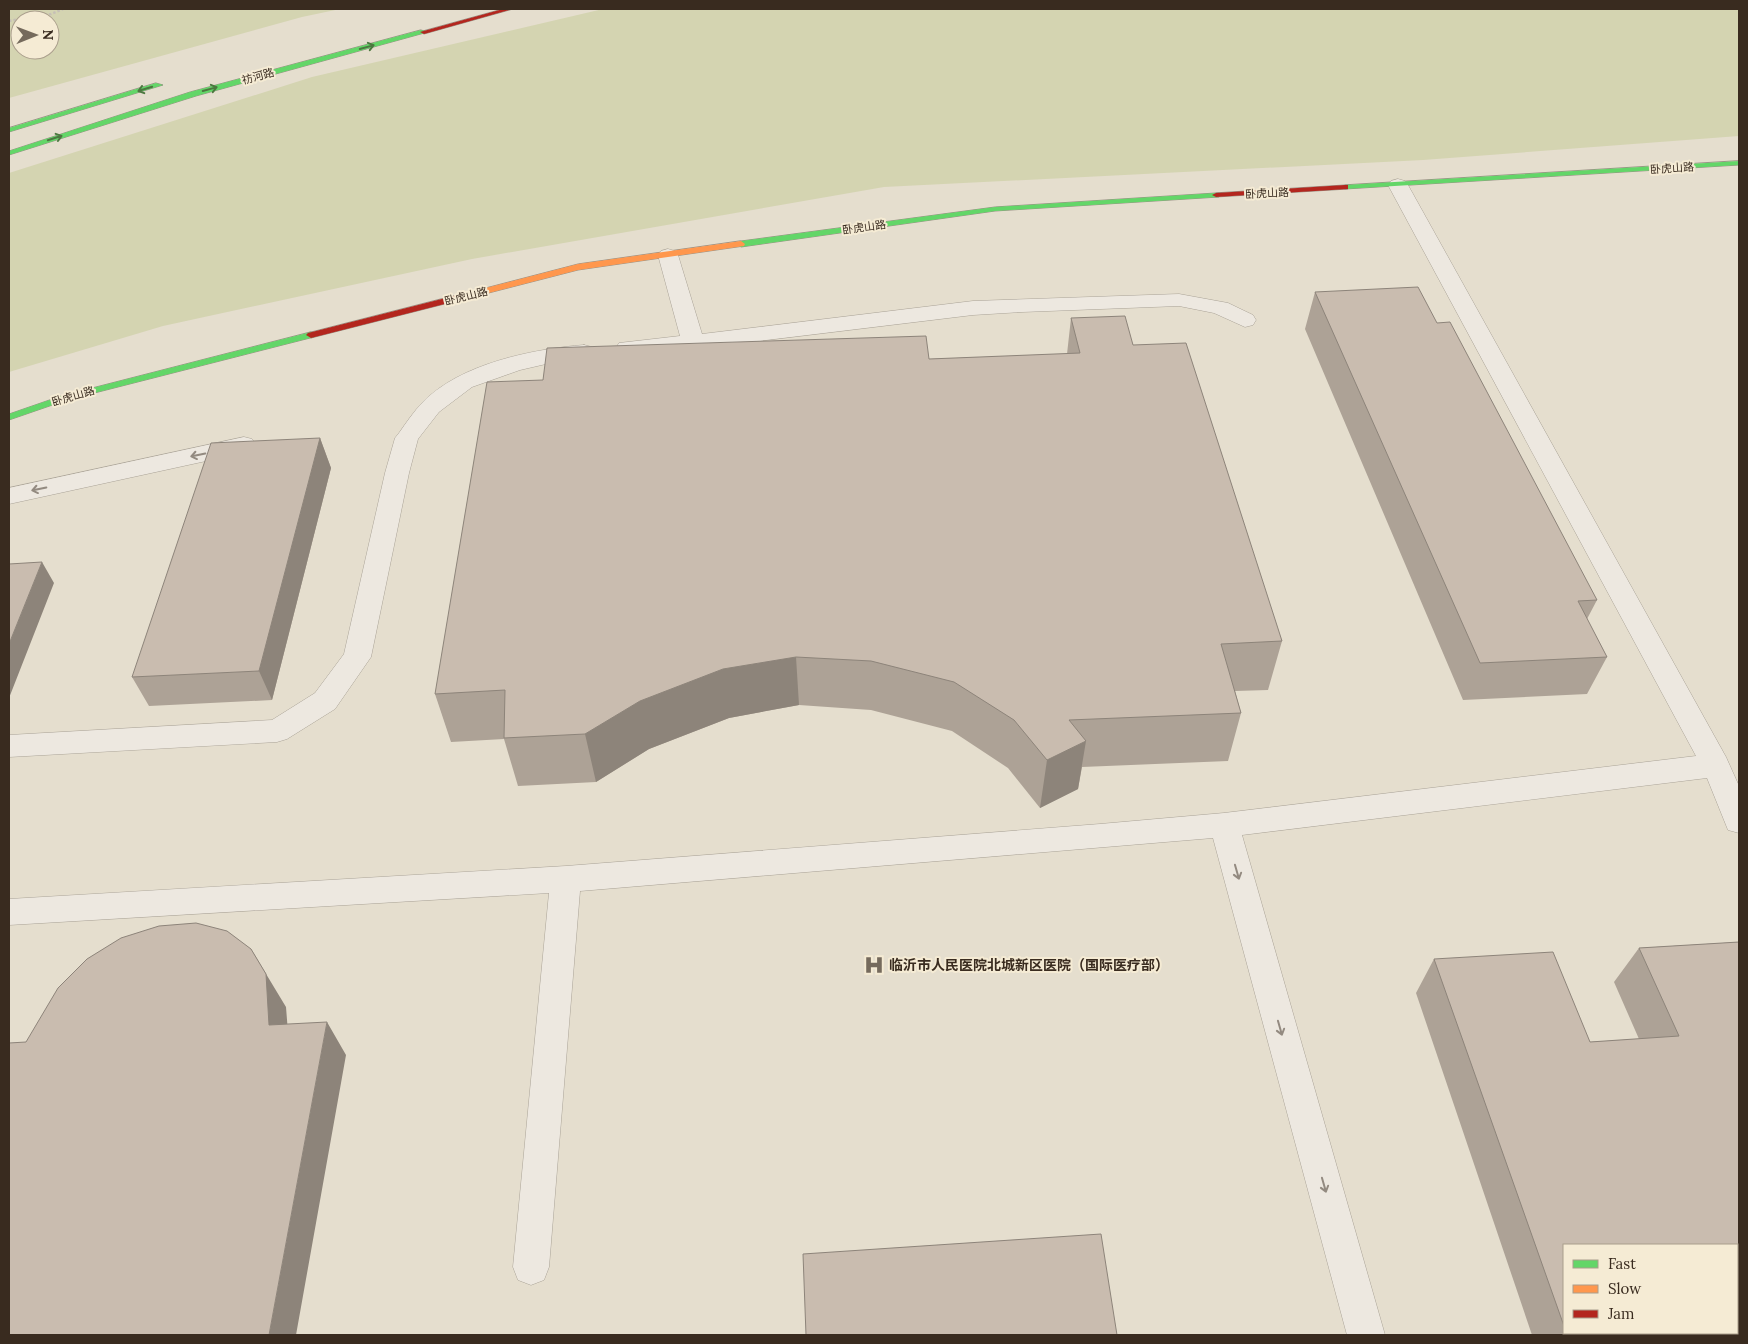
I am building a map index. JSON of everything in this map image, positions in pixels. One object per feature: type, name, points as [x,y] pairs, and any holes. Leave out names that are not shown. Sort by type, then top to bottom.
[{"type":"street","name":"祊河路","points":[[9,153],[193,94],[510,9]]},
{"type":"street","points":[[9,130],[171,81]]},
{"type":"street","name":"卧虎山路","points":[[9,417],[64,398],[578,267],[995,209],[1739,163]]},
{"type":"lane","points":[[1398,185],[1716,765],[1739,820]]},
{"type":"lane","points":[[668,255],[693,342]]},
{"type":"lane","points":[[9,746],[277,731],[324,701],[357,657],[397,473],[407,438],[431,407],[464,382],[514,364],[559,354],[693,342],[973,308],[1179,300],[1220,308],[1245,320]]},
{"type":"lane","points":[[9,496],[262,441]]},
{"type":"lane","points":[[9,912],[566,879],[1224,825],[1716,765]]},
{"type":"lane","points":[[1224,825],[1366,1335]]},
{"type":"lane","points":[[531,1266],[566,879]]},
{"type":"path","points":[[9,21],[51,14],[63,9]]},
{"type":"green space","points":[[9,9],[340,9],[302,17],[9,98]]},
{"type":"green space","points":[[603,9],[1739,9],[1739,136],[1423,160],[884,187],[472,259],[163,326],[9,372],[9,173],[312,77]]},
{"type":"building","points":[[1418,287],[1437,323],[1450,322],[1597,600],[1578,601],[1607,657],[1480,663],[1315,292]]},
{"type":"building","points":[[1125,316],[1133,345],[1186,343],[1282,641],[1221,644],[1241,713],[1069,720],[1086,741],[1047,760],[1014,720],[954,682],[871,661],[796,657],[723,669],[640,701],[585,734],[504,738],[505,690],[435,694],[487,382],[543,380],[547,348],[926,336],[929,359],[1080,353],[1071,318]]},
{"type":"building","points":[[320,438],[259,671],[132,677],[211,443]]},
{"type":"building","points":[[42,562],[9,644],[9,564]]},
{"type":"building","points":[[196,923],[227,931],[251,949],[266,974],[269,1025],[327,1022],[269,1335],[9,1335],[9,1043],[26,1042],[58,988],[87,959],[121,938],[159,926]]},
{"type":"building","points":[[1739,942],[1739,1335],[1568,1335],[1738,1334],[1738,1244],[1563,1244],[1563,1323],[1434,959],[1553,952],[1590,1042],[1679,1036],[1639,948]]},
{"type":"building","points":[[1101,1234],[1117,1335],[806,1335],[803,1254]]},
{"type":"traffic: fast","points":[[9,153],[193,94],[424,32]]},
{"type":"traffic: fast","points":[[9,130],[159,85]]},
{"type":"traffic: fast","points":[[1345,187],[1739,163]]},
{"type":"traffic: fast","points":[[741,244],[995,209],[1216,195]]},
{"type":"traffic: fast","points":[[9,417],[64,398],[311,335]]},
{"type":"traffic: slow","points":[[477,293],[578,267],[741,244]]},
{"type":"traffic: jam","points":[[424,32],[510,9]]},
{"type":"traffic: jam","points":[[1216,195],[1345,187]]},
{"type":"traffic: jam","points":[[311,335],[477,293]]},
{"type":"place","name":"临沂市人民医院北城新区医院（国际医疗部）","points":[[874,965]]}]
